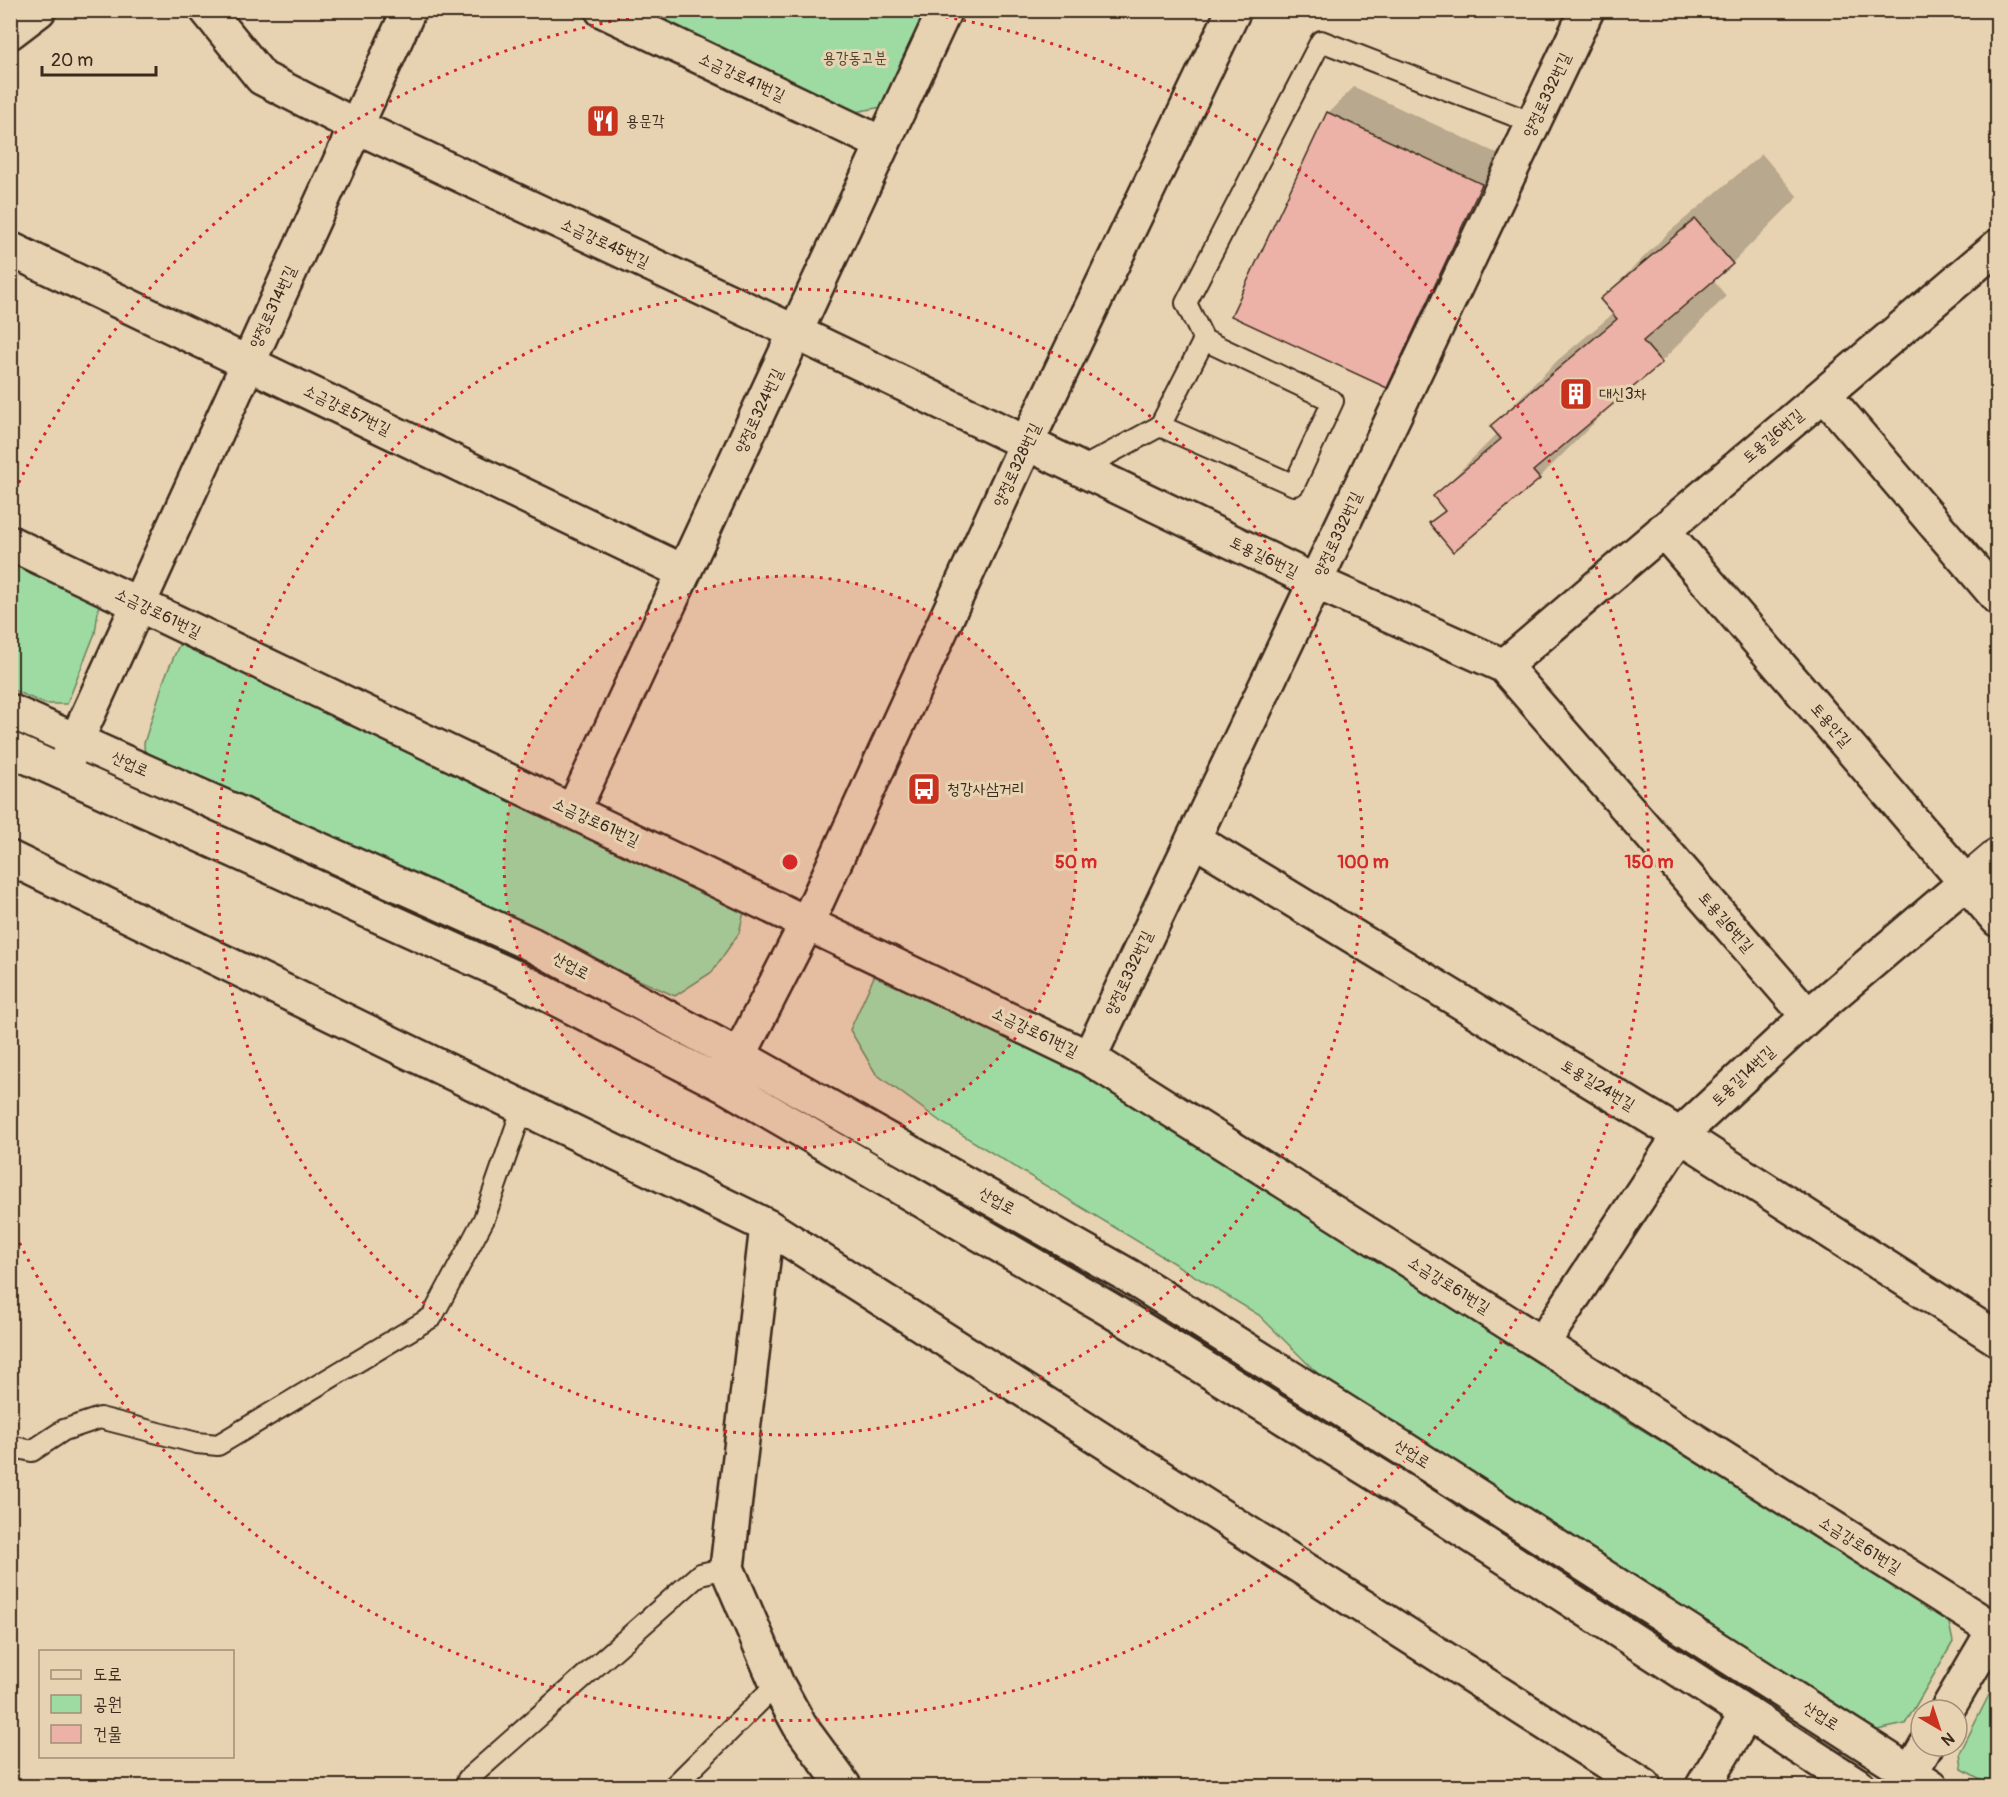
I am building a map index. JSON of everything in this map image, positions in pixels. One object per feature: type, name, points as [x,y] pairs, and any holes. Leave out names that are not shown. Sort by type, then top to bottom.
[{"type":"street","points":[[10,32],[39,10]]},
{"type":"street","name":"소금강로45번길","points":[[207,10],[262,78],[356,126],[1028,442]]},
{"type":"street","name":"양정로314번길","points":[[62,772],[409,10]]},
{"type":"street","name":"소금강로41번길","points":[[602,10],[883,144]]},
{"type":"street","name":"양정로324번길","points":[[573,811],[945,10]]},
{"type":"street","name":"양정로328번길","points":[[731,1070],[807,923],[1028,442],[1234,10]]},
{"type":"street","name":"양정로332번길","points":[[1089,1058],[1587,10]]},
{"type":"street","name":"소금강로57번길","points":[[10,249],[684,572]]},
{"type":"street","name":"토용길6번길","points":[[1504,666],[1824,394],[1991,264]]},
{"type":"street","points":[[1824,394],[1998,598]]},
{"type":"street","name":"토용길6번길","points":[[1028,442],[1316,582],[1504,666],[1808,1016]]},
{"type":"street","name":"토용안길","points":[[1663,530],[1998,920]]},
{"type":"street","name":"소금강로61번길","points":[[10,543],[1089,1058],[1996,1628]]},
{"type":"street","name":"산업로","points":[[10,711],[531,944],[1119,1315],[1395,1486],[1859,1786]]},
{"type":"street","name":"산업로","points":[[10,749],[512,976],[731,1070],[1129,1276],[1407,1451],[1923,1769]]},
{"type":"street","name":"토용길24번길","points":[[1193,839],[1680,1135],[1998,1339]]},
{"type":"street","name":"토용길14번길","points":[[1542,1344],[1680,1135],[1808,1016],[1998,855]]},
{"type":"street","points":[[10,858],[767,1226],[1644,1786]]},
{"type":"street","points":[[767,1226],[727,1568],[777,1684],[800,1726],[844,1786]]},
{"type":"street","points":[[1954,1698],[1996,1628]]},
{"type":"street","points":[[1703,1786],[1747,1713]]},
{"type":"lane","points":[[1160,426],[1294,485],[1333,401],[1204,340],[1185,303],[1321,41],[1533,123]]},
{"type":"lane","points":[[1082,468],[1160,426],[1204,340]]},
{"type":"lane","points":[[10,1446],[32,1451],[64,1430],[100,1418],[197,1443],[218,1445],[432,1317],[484,1219],[523,1107]]},
{"type":"lane","points":[[468,1779],[700,1574],[727,1568]]},
{"type":"lane","points":[[674,1786],[777,1684]]},
{"type":"green space","name":"용강동고분","points":[[648,11],[931,11],[887,106],[855,112]]},
{"type":"green space","points":[[10,562],[99,604],[95,633],[67,704],[45,704],[11,689]]},
{"type":"green space","points":[[195,644],[746,904],[739,933],[712,972],[675,996],[145,760],[144,743],[165,677],[179,645]]},
{"type":"green space","points":[[877,970],[1083,1067],[1624,1419],[1947,1613],[1953,1642],[1920,1698],[1909,1698],[1909,1717],[1905,1724],[1868,1732],[1334,1390],[1259,1315],[941,1122],[876,1074],[850,1030]]},
{"type":"green space","points":[[1997,1685],[1998,1786],[1993,1786],[1962,1769],[1961,1758],[1969,1758],[1969,1735],[1993,1687]]},
{"type":"building","points":[[1327,112],[1482,184],[1387,388],[1231,316]]},
{"type":"building","name":"대신3차","points":[[1695,219],[1733,264],[1643,341],[1662,363],[1533,471],[1540,479],[1453,552],[1429,523],[1445,511],[1433,496],[1501,439],[1490,426],[1617,319],[1600,299]]},
{"type":"place","name":"용문각","points":[[603,121]]},
{"type":"place","name":"대신3차","points":[[1576,394]]},
{"type":"place","name":"청강사삼거리","points":[[924,789]]}]
